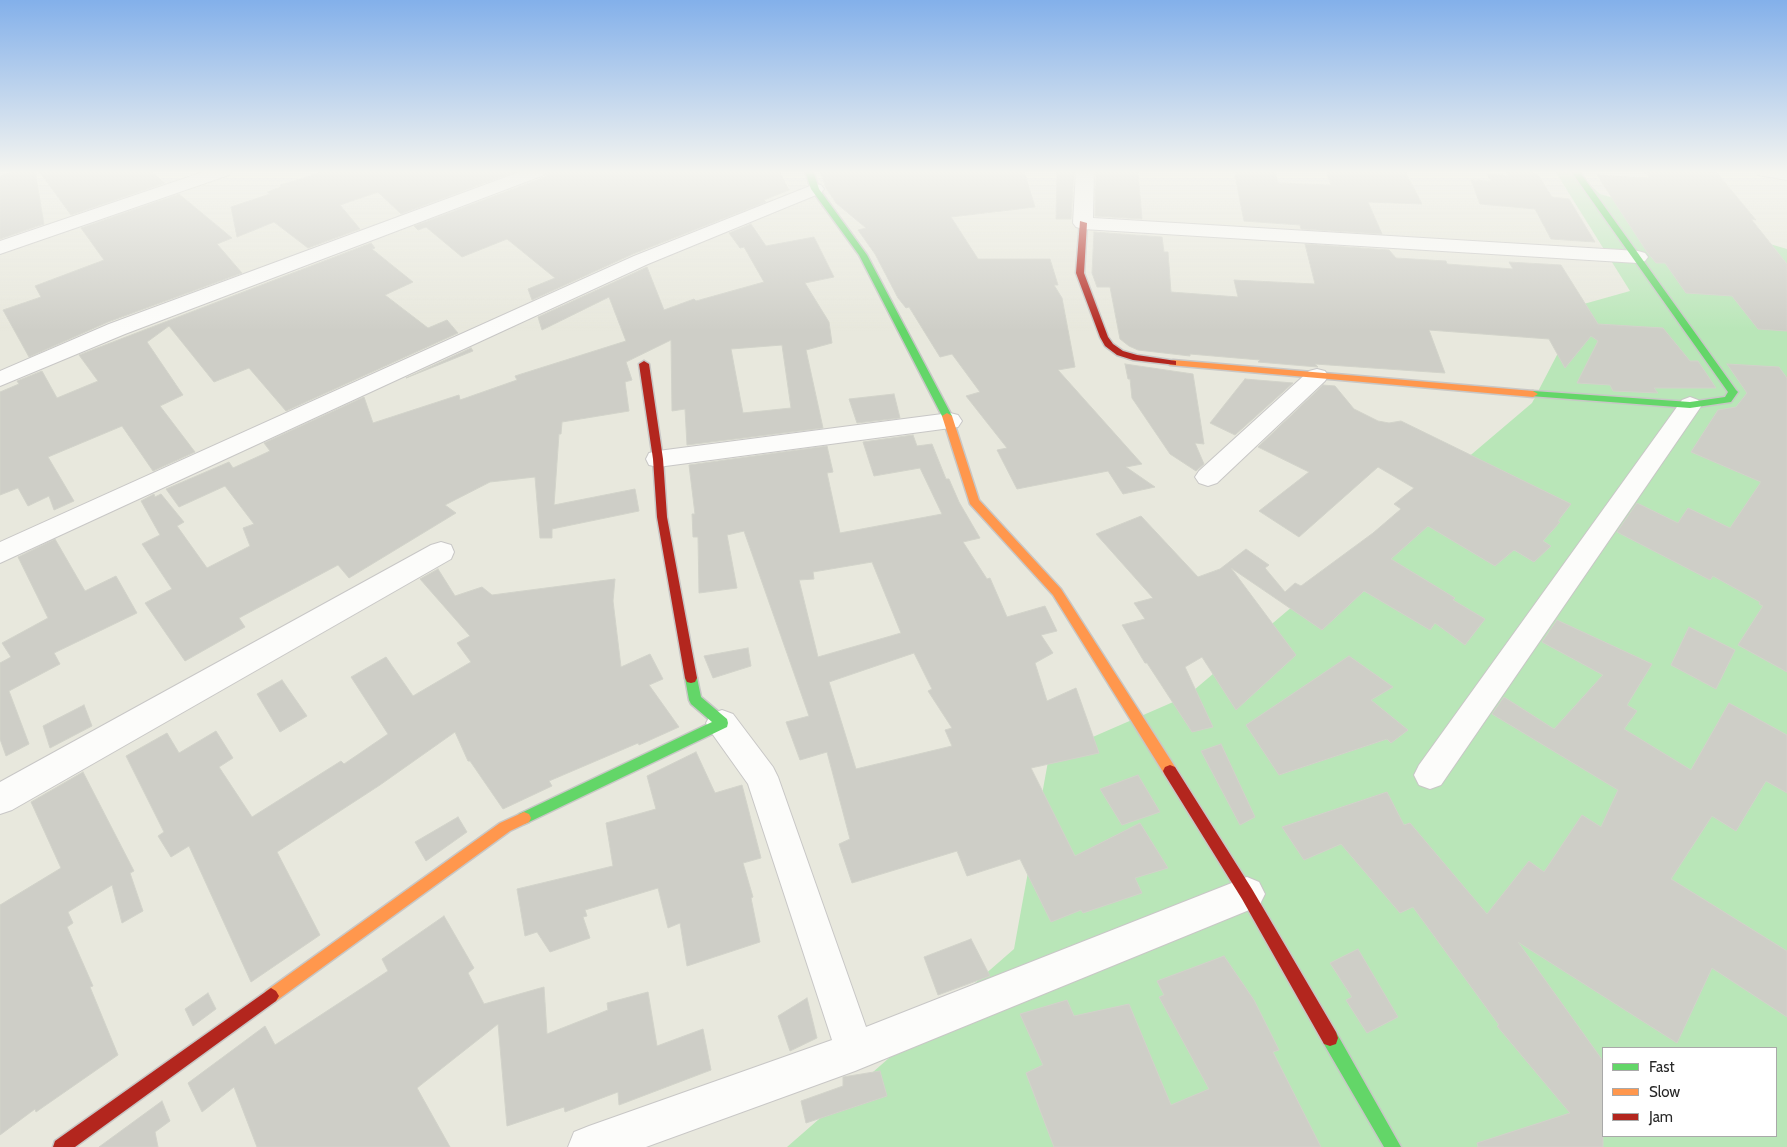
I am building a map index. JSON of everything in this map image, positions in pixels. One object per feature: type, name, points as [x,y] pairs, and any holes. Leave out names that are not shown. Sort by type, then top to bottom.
[{"type":"street","points":[[0,248],[68,225]]},
{"type":"street","points":[[0,379],[117,329],[395,225]]},
{"type":"street","points":[[0,554],[717,225]]},
{"type":"street","points":[[842,225],[863,255],[950,421],[974,501],[1057,592],[1247,894],[1393,1147]]},
{"type":"street","points":[[1083,225],[1080,273],[1104,338],[1110,346],[1120,353],[1153,361],[1545,396],[1690,404],[1728,400],[1733,392],[1614,225]]},
{"type":"street","points":[[1092,225],[1638,257]]},
{"type":"street","points":[[644,364],[658,460],[662,517],[695,700],[722,723],[762,777],[855,1051]]},
{"type":"street","points":[[1208,477],[1317,376]]},
{"type":"street","points":[[1430,775],[1690,404]]},
{"type":"street","points":[[658,460],[950,421]]},
{"type":"street","points":[[0,799],[442,552]]},
{"type":"street","points":[[61,1147],[505,827],[722,723]]},
{"type":"street","points":[[589,1147],[855,1051],[1247,894]]},
{"type":"green space","points":[[1588,225],[1704,225],[1787,249],[1787,1147],[787,1147],[1014,949],[1049,756],[1187,696],[1532,403],[1558,353],[1573,307],[1630,291]]},
{"type":"building","points":[[0,225],[42,225],[0,239]]},
{"type":"building","points":[[91,225],[216,225],[232,238],[217,244],[242,273],[108,322],[29,357],[3,310],[41,297],[35,286],[104,260],[81,228]]},
{"type":"building","points":[[235,225],[268,225],[237,237]]},
{"type":"building","points":[[277,225],[356,225],[360,229],[308,248]]},
{"type":"building","points":[[708,225],[633,254],[532,300],[528,289],[555,278],[507,239],[462,257],[426,227],[418,230],[414,226]]},
{"type":"building","points":[[750,225],[766,246],[814,237],[834,277],[805,283],[829,322],[832,343],[806,350],[823,428],[687,445],[685,409],[672,411],[671,340],[626,362],[632,380],[625,382],[629,411],[562,422],[561,434],[559,434],[554,505],[635,489],[639,511],[552,529],[552,538],[540,538],[535,477],[490,482],[445,505],[456,513],[349,578],[338,565],[239,618],[245,627],[185,661],[145,603],[172,589],[142,544],[160,535],[141,501],[154,494],[155,497],[161,494],[184,522],[177,526],[207,568],[250,546],[243,528],[254,524],[225,486],[179,507],[166,489],[229,462],[233,468],[270,451],[264,443],[364,397],[373,423],[459,395],[460,400],[517,380],[515,376],[626,341],[609,297],[542,330],[538,317],[647,267],[664,310],[694,299],[696,301],[764,282],[744,247],[740,248],[729,233]],"holes":[[[782,345],[791,408],[743,413],[731,349]]]},
{"type":"building","points":[[862,225],[956,225],[978,259],[1050,259],[1058,285],[1054,285],[1062,298],[1075,367],[1058,370],[1142,464],[1126,467],[1155,487],[1123,494],[1108,471],[1017,489],[997,450],[1007,448],[966,396],[980,392],[952,354],[940,357],[909,307],[906,308],[898,298],[875,254],[858,230],[866,228]]},
{"type":"building","points":[[1293,225],[1378,225],[1382,234],[1301,229],[1300,225]]},
{"type":"building","points":[[1543,225],[1584,225],[1595,242],[1551,239]]},
{"type":"building","points":[[1629,225],[1755,225],[1787,264],[1787,331],[1758,329],[1732,296],[1686,293],[1665,263],[1656,263]]},
{"type":"building","points":[[1094,232],[1162,237],[1164,252],[1168,252],[1171,292],[1238,297],[1234,280],[1315,284],[1305,244],[1389,250],[1396,258],[1446,261],[1447,264],[1513,269],[1509,262],[1561,265],[1598,324],[1663,328],[1690,361],[1698,361],[1716,388],[1654,388],[1658,393],[1613,391],[1610,385],[1577,383],[1598,341],[1591,336],[1565,368],[1549,339],[1429,330],[1445,373],[1315,364],[1318,367],[1258,362],[1260,360],[1190,354],[1190,356],[1138,350],[1120,339],[1110,287],[1097,287],[1092,273]]},
{"type":"building","points":[[371,243],[375,248],[372,249],[413,282],[385,295],[428,328],[447,320],[458,333],[286,411],[249,368],[214,382],[169,326],[147,342],[183,395],[160,406],[195,452],[153,471],[122,426],[48,457],[74,501],[54,510],[49,496],[28,506],[18,488],[0,495],[0,392],[19,384],[17,381],[42,371],[57,398],[98,381],[79,355]]},
{"type":"building","points":[[471,348],[473,351],[406,378]]},
{"type":"building","points":[[1125,364],[1193,374],[1204,444],[1195,443],[1204,464],[1196,471],[1170,454],[1132,398],[1130,379],[1128,379]]},
{"type":"building","points":[[1727,364],[1779,367],[1787,378],[1787,672],[1738,645],[1763,606],[1759,604],[1760,602],[1713,576],[1710,580],[1617,532],[1637,503],[1678,523],[1688,508],[1730,528],[1761,482],[1691,452],[1718,410],[1736,407],[1747,393]]},
{"type":"building","points":[[1245,379],[1293,383],[1235,435],[1210,423]]},
{"type":"building","points":[[1323,385],[1335,386],[1354,409],[1378,421],[1389,423],[1401,421],[1571,504],[1558,521],[1560,522],[1543,541],[1551,546],[1534,562],[1514,550],[1495,566],[1428,526],[1391,559],[1455,598],[1453,600],[1485,619],[1465,645],[1435,623],[1430,630],[1364,591],[1322,630],[1231,568],[1296,655],[1236,710],[1202,657],[1185,667],[1213,727],[1192,732],[1147,663],[1145,663],[1122,625],[1145,619],[1134,603],[1153,598],[1096,534],[1141,516],[1198,577],[1220,569],[1246,549],[1269,565],[1265,568],[1285,592],[1295,583],[1301,586],[1373,533],[1401,509],[1394,504],[1414,488],[1378,467],[1299,537],[1259,511],[1309,472],[1258,447]]},
{"type":"building","points":[[894,394],[900,418],[857,423],[849,399]]},
{"type":"building","points":[[913,435],[917,446],[932,444],[946,479],[949,479],[959,502],[980,538],[963,542],[987,579],[990,578],[1007,617],[1045,606],[1057,631],[1041,635],[1053,653],[1035,663],[1047,701],[1076,688],[1099,753],[1031,768],[1075,856],[1140,823],[1168,868],[1135,878],[1142,893],[1083,913],[1081,910],[1051,922],[1020,859],[967,876],[957,851],[852,883],[839,844],[850,839],[827,752],[800,760],[786,722],[809,716],[744,531],[727,535],[737,588],[699,593],[698,537],[693,537],[692,514],[695,514],[689,465],[827,446],[833,472],[827,473],[840,533],[942,514],[920,468],[874,476],[863,442]],"holes":[[[872,562],[901,633],[818,657],[799,580],[814,579],[813,572]],[[914,653],[932,689],[928,691],[952,728],[945,730],[952,746],[856,769],[829,682]]]},
{"type":"building","points":[[55,539],[85,591],[116,576],[137,613],[54,653],[60,664],[9,691],[29,744],[6,756],[0,739],[0,663],[11,657],[2,643],[48,618],[18,557]]},
{"type":"building","points":[[438,569],[455,596],[482,587],[492,595],[615,579],[613,601],[621,667],[650,654],[663,679],[649,685],[679,727],[549,781],[552,786],[503,809],[470,761],[468,761],[455,732],[380,785],[277,852],[320,935],[251,982],[189,846],[171,857],[158,836],[164,832],[126,756],[167,733],[179,753],[216,731],[233,758],[219,767],[252,817],[341,761],[344,764],[388,734],[351,677],[386,657],[413,696],[471,662],[457,643],[470,636],[420,579]]},
{"type":"building","points":[[1557,620],[1652,664],[1627,705],[1637,711],[1624,729],[1691,770],[1729,703],[1787,735],[1787,793],[1766,781],[1736,831],[1712,816],[1671,879],[1787,951],[1787,1017],[1712,968],[1677,1043],[1518,942],[1602,1060],[1603,1147],[1478,1147],[1477,1143],[1570,1113],[1497,1026],[1499,1025],[1413,907],[1400,913],[1341,844],[1304,860],[1282,827],[1387,792],[1404,825],[1410,823],[1487,914],[1529,861],[1544,872],[1582,815],[1601,827],[1618,790],[1492,714],[1504,697],[1554,729],[1603,675],[1542,642]]},
{"type":"building","points":[[1689,627],[1735,650],[1716,689],[1671,665]]},
{"type":"building","points":[[748,648],[751,666],[713,678],[704,656]]},
{"type":"building","points":[[1349,656],[1393,687],[1371,700],[1408,730],[1391,743],[1387,739],[1279,775],[1246,725]]},
{"type":"building","points":[[282,680],[307,716],[280,732],[257,694]]},
{"type":"building","points":[[84,705],[92,726],[50,748],[43,726]]},
{"type":"building","points":[[1221,744],[1255,817],[1240,825],[1201,751]]},
{"type":"building","points":[[696,752],[715,793],[742,785],[761,858],[743,863],[753,897],[751,898],[760,942],[687,966],[680,923],[668,928],[658,888],[585,910],[587,916],[583,917],[590,938],[550,952],[537,932],[525,936],[517,889],[613,866],[606,823],[656,809],[647,776]]},
{"type":"building","points":[[83,772],[134,871],[130,873],[143,911],[122,923],[112,885],[68,912],[73,923],[67,927],[93,986],[90,987],[118,1055],[36,1112],[35,1109],[0,1135],[0,905],[61,868],[31,802]]},
{"type":"building","points":[[1138,775],[1160,812],[1122,825],[1100,789]]},
{"type":"building","points":[[458,817],[467,832],[426,861],[415,842]]},
{"type":"building","points":[[444,916],[474,968],[468,973],[484,1004],[544,987],[547,1034],[608,1010],[607,1003],[648,992],[657,1046],[703,1029],[711,1070],[619,1105],[618,1092],[565,1112],[564,1107],[507,1126],[498,1024],[417,1088],[450,1147],[257,1147],[234,1087],[202,1112],[188,1083],[265,1026],[275,1045],[388,971],[382,959]]},
{"type":"building","points":[[971,939],[990,976],[938,995],[924,957]]},
{"type":"building","points":[[1358,949],[1398,1017],[1367,1033],[1346,1000],[1352,997],[1330,963]]},
{"type":"building","points":[[1224,956],[1254,1000],[1279,1050],[1273,1052],[1321,1147],[1054,1147],[1026,1073],[1043,1065],[1020,1014],[1067,1000],[1074,1016],[1129,1004],[1171,1105],[1209,1089],[1159,997],[1164,995],[1157,981]]},
{"type":"building","points":[[208,993],[216,1009],[193,1026],[185,1009]]},
{"type":"building","points":[[807,998],[817,1038],[790,1051],[778,1016]]},
{"type":"building","points":[[880,1071],[887,1096],[806,1123],[801,1101],[843,1086],[843,1077]]},
{"type":"building","points":[[162,1101],[170,1121],[155,1132],[158,1147],[99,1147]]},
{"type":"traffic: fast","points":[[841,225],[863,255],[947,416]]},
{"type":"traffic: fast","points":[[1533,394],[1690,405],[1728,400],[1733,392],[1613,225]]},
{"type":"traffic: fast","points":[[524,818],[722,723],[695,700],[691,678]]},
{"type":"traffic: fast","points":[[1330,1038],[1393,1147]]},
{"type":"traffic: slow","points":[[1173,363],[1533,394]]},
{"type":"traffic: slow","points":[[947,416],[974,501],[1057,592],[1170,771]]},
{"type":"traffic: slow","points":[[271,996],[505,827],[524,818]]},
{"type":"traffic: jam","points":[[1083,225],[1080,273],[1104,337],[1110,346],[1120,353],[1136,358],[1173,363]]},
{"type":"traffic: jam","points":[[644,364],[658,459],[662,517],[691,678]]},
{"type":"traffic: jam","points":[[1170,771],[1247,894],[1330,1038]]},
{"type":"traffic: jam","points":[[61,1147],[271,996]]}]
